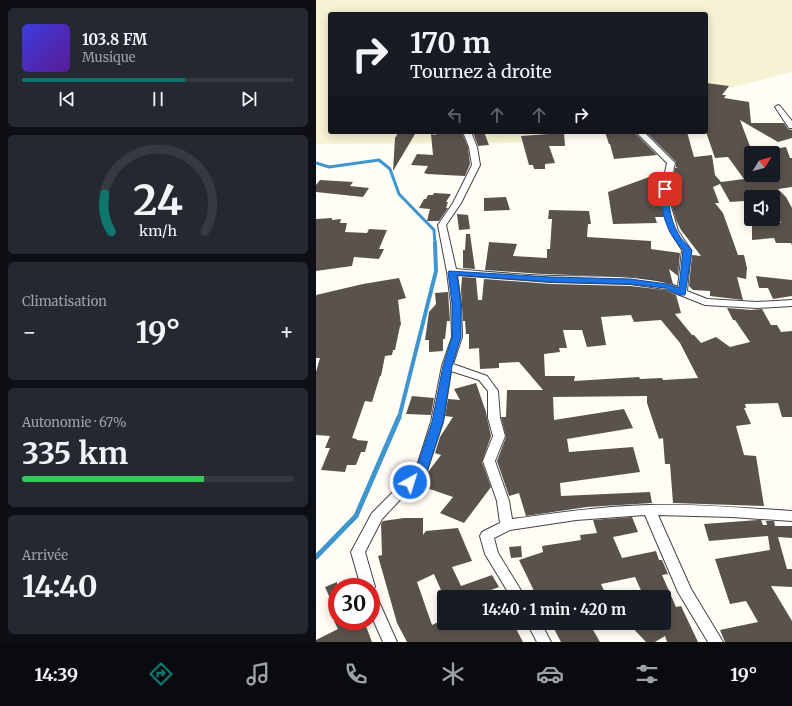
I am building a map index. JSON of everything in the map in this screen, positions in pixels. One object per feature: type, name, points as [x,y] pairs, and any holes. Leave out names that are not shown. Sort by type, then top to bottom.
[{"type":"street","points":[[778,107],[792,126]]},
{"type":"street","points":[[365,578],[358,552],[377,516],[421,471],[438,422],[447,366],[456,337],[456,304],[452,272],[442,225],[457,203],[476,165],[473,146],[468,134]]},
{"type":"street","points":[[642,134],[671,163],[671,173],[665,189],[664,198],[670,225],[677,239],[688,250],[682,293]]},
{"type":"street","points":[[452,272],[551,279],[630,282],[667,286],[705,302],[757,306],[792,303]]},
{"type":"street","points":[[447,366],[483,378],[493,391],[494,418],[499,436],[489,461],[503,501],[507,525]]},
{"type":"street","points":[[649,510],[686,592],[716,642]]},
{"type":"street","points":[[514,590],[492,554],[487,536],[507,525],[576,515],[649,510],[732,512],[792,516]]},
{"type":"street","points":[[380,619],[390,642]]},
{"type":"street","points":[[538,630],[544,642]]},
{"type":"shaded area","points":[[316,0],[792,0],[792,72],[708,93],[708,12],[328,12],[328,134],[552,134],[518,143],[316,144]]},
{"type":"building","points":[[708,83],[729,86],[722,95],[726,95],[724,98],[749,102],[751,123],[784,123],[788,129],[792,130],[792,138],[778,142],[740,120],[750,146],[744,146],[744,179],[728,157],[715,158],[707,134],[708,134]]},
{"type":"building","points":[[397,134],[415,134],[393,171],[395,138]]},
{"type":"building","points":[[431,134],[462,134],[468,147],[470,164],[465,176],[427,174],[424,173],[428,166],[411,165],[417,154],[433,155]]},
{"type":"building","points":[[474,134],[485,134],[489,145],[478,146]]},
{"type":"building","points":[[564,134],[565,146],[549,146],[555,163],[545,164],[545,169],[534,169],[533,165],[529,165],[521,136]]},
{"type":"building","points":[[606,134],[636,134],[657,155],[614,159]]},
{"type":"building","points":[[648,134],[688,134],[694,157],[712,155],[715,175],[721,182],[744,179],[744,182],[780,182],[780,148],[786,147],[790,158],[792,158],[792,187],[778,189],[779,190],[744,190],[744,201],[730,202],[720,184],[713,187],[719,203],[715,203],[723,213],[738,255],[744,255],[747,268],[746,279],[737,277],[743,300],[710,296],[710,291],[693,290],[689,286],[692,255],[701,256],[681,230],[676,220],[670,200],[670,191],[675,168],[678,167],[676,167],[676,162]]},
{"type":"building","points":[[663,172],[660,200],[664,217],[655,217],[657,223],[613,224],[608,192]]},
{"type":"building","points":[[320,180],[353,182],[350,186],[369,188],[363,197],[316,192],[316,185]]},
{"type":"building","points":[[780,191],[786,197],[792,208],[792,245],[791,243],[776,243],[774,238],[752,240],[752,226],[780,226]]},
{"type":"building","points":[[434,193],[451,194],[446,202],[448,202],[446,208],[448,208],[439,221],[427,221],[430,209],[419,208],[428,195],[433,195]]},
{"type":"building","points":[[506,197],[510,210],[484,211],[484,198]]},
{"type":"building","points":[[549,210],[589,211],[591,224],[588,224],[587,237],[651,241],[651,249],[680,253],[678,276],[669,269],[673,284],[634,277],[542,274],[485,270],[489,242],[517,244],[513,256],[547,258],[547,249],[550,249],[552,219],[548,219]]},
{"type":"building","points":[[457,214],[468,215],[470,229],[459,230]]},
{"type":"building","points":[[332,218],[332,220],[341,219],[340,223],[347,223],[345,232],[367,233],[369,229],[387,230],[379,249],[384,249],[379,259],[354,257],[352,266],[316,271],[316,219]]},
{"type":"building","points":[[466,234],[470,234],[475,269],[463,268],[463,250],[465,250]]},
{"type":"building","points":[[756,276],[792,280],[792,296],[773,299],[768,288],[759,288]]},
{"type":"building","points":[[462,277],[476,278],[478,300],[482,300],[484,279],[551,284],[630,286],[665,290],[676,295],[681,313],[675,314],[692,335],[694,335],[701,343],[716,337],[730,347],[750,342],[735,320],[733,320],[727,308],[751,310],[762,309],[771,325],[777,325],[781,332],[792,331],[792,417],[782,417],[778,403],[745,404],[746,408],[744,408],[751,424],[736,426],[744,455],[756,456],[764,506],[673,503],[670,464],[665,464],[663,438],[659,439],[647,403],[647,396],[553,397],[554,420],[624,409],[633,428],[567,439],[569,452],[633,447],[640,472],[560,483],[561,496],[650,492],[652,503],[587,507],[526,516],[519,493],[509,496],[497,461],[506,437],[501,417],[506,417],[507,390],[543,390],[519,362],[499,363],[499,368],[480,369],[479,348],[469,349],[469,334],[466,334],[465,321],[463,321],[461,290]],"holes":[[[631,315],[634,322],[661,320],[680,343],[698,378],[663,380],[662,378],[640,379],[639,377],[574,381],[575,376],[545,376],[544,354],[560,352],[559,348],[567,348],[563,330],[582,330],[587,347],[606,345],[601,317]]]},
{"type":"building","points":[[399,278],[406,298],[398,300],[401,325],[395,350],[393,350],[392,355],[385,356],[381,376],[372,402],[365,401],[352,438],[357,439],[356,440],[368,441],[365,452],[361,452],[356,465],[347,465],[345,472],[321,470],[330,448],[325,448],[330,436],[316,435],[316,372],[320,358],[316,358],[316,295],[363,284]]},
{"type":"building","points":[[448,292],[450,321],[447,321],[445,339],[443,339],[443,351],[429,352],[429,340],[425,340],[429,312],[436,304],[435,293]]},
{"type":"building","points":[[476,383],[486,412],[491,436],[482,462],[491,487],[464,523],[440,513],[453,497],[418,485],[441,455],[435,453],[440,437],[453,417],[445,416],[448,399],[460,400],[454,389]]},
{"type":"building","points":[[412,396],[434,398],[431,415],[406,414]]},
{"type":"building","points":[[632,517],[638,532],[613,537],[622,558],[656,551],[659,560],[662,560],[668,574],[662,575],[669,590],[641,590],[635,577],[601,584],[604,590],[534,590],[519,560],[543,552],[542,546],[581,540],[580,535],[597,533],[593,520]]},
{"type":"building","points":[[404,518],[423,518],[423,535],[426,531],[458,528],[472,561],[452,567],[461,586],[492,575],[499,587],[491,590],[441,590],[434,574],[417,582],[432,625],[437,622],[437,630],[517,630],[523,642],[407,642],[397,623],[378,556],[382,555],[381,524],[383,521]]},
{"type":"building","points":[[761,520],[763,525],[767,525],[766,521],[774,521],[775,526],[792,526],[792,538],[778,537],[787,569],[792,569],[792,587],[771,586],[792,621],[792,642],[725,642],[720,630],[758,622],[746,601],[730,604],[715,559],[770,550],[768,536],[709,541],[704,524]]},
{"type":"building","points":[[521,546],[522,557],[511,558],[509,547]]},
{"type":"building","points":[[328,586],[328,594],[325,587]]},
{"type":"building","points":[[671,596],[676,607],[681,606],[698,642],[667,642],[665,636],[655,642],[646,642],[635,630],[671,630]]},
{"type":"building","points":[[336,630],[367,630],[372,642],[316,642],[316,640]]},
{"type":"building","points":[[555,630],[593,630],[600,642],[561,642]]},
{"type":"waterway","points":[[316,163],[329,167],[379,160],[390,169],[399,194],[434,230],[435,244]]},
{"type":"waterway","points":[[399,418],[436,271],[435,243]]},
{"type":"waterway","points":[[316,557],[356,516],[399,417]]},
{"type":"route","points":[[410,482],[421,471],[438,422],[447,366],[456,337],[456,304],[452,272],[551,279],[630,282],[667,286],[682,293],[688,250],[677,239],[670,225],[668,210],[664,198],[665,189]]}]
